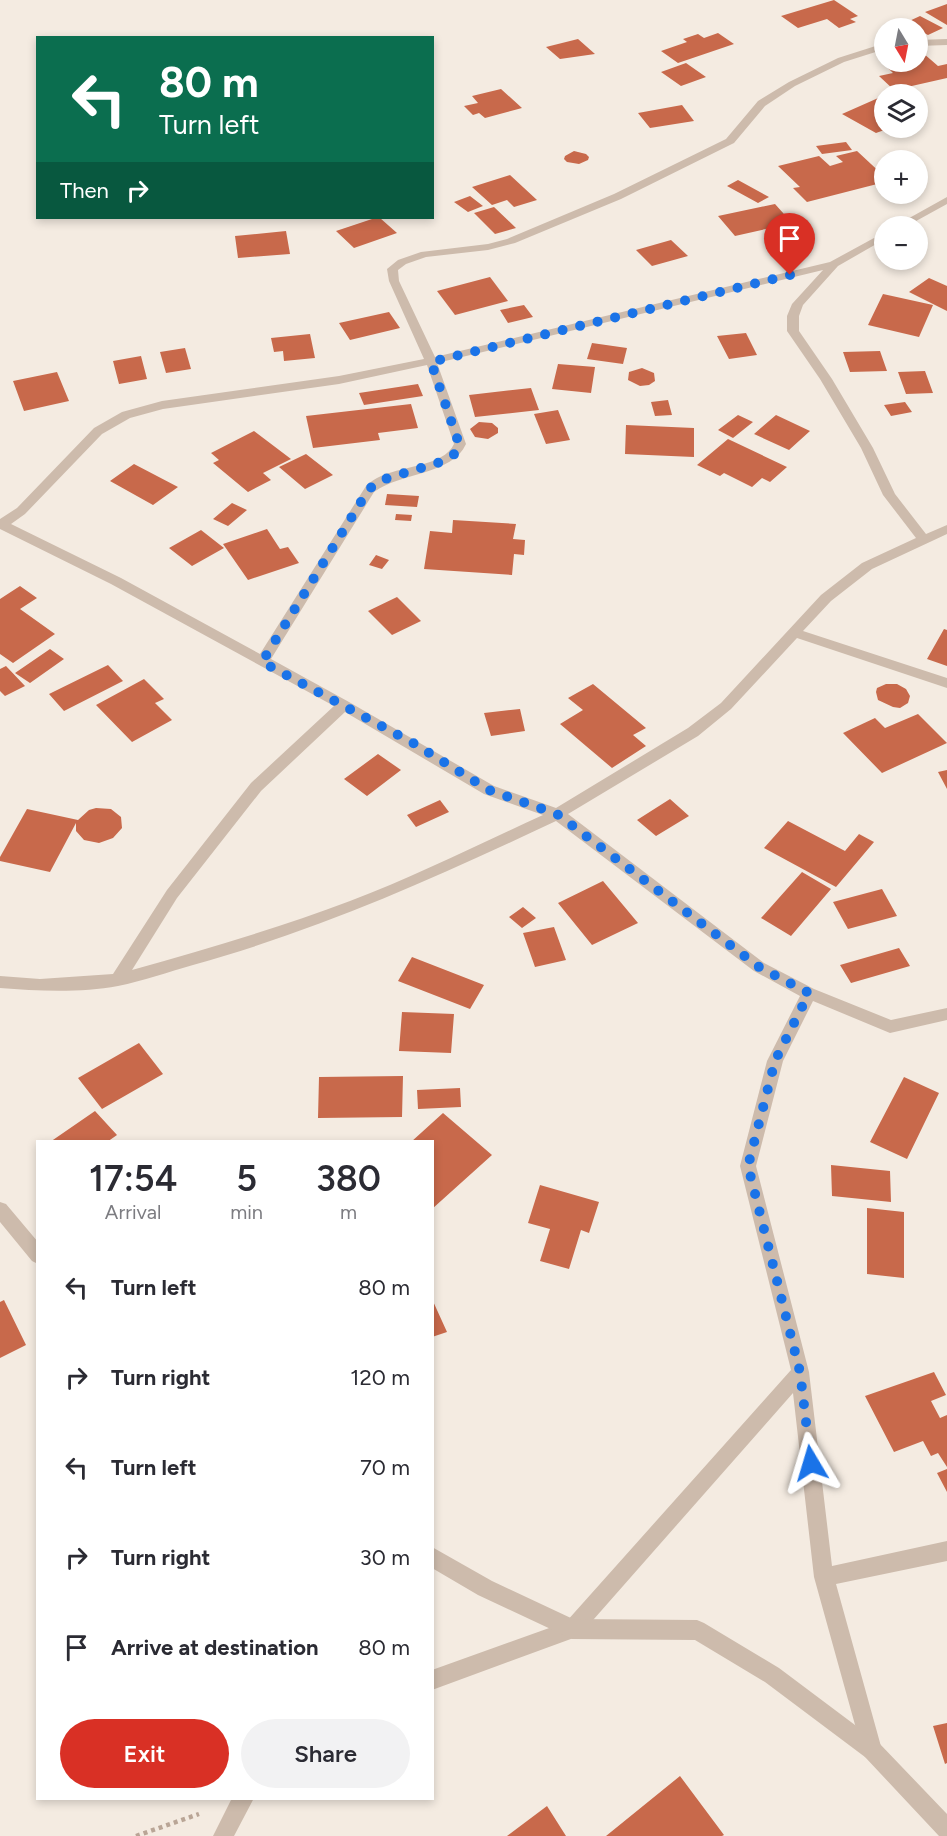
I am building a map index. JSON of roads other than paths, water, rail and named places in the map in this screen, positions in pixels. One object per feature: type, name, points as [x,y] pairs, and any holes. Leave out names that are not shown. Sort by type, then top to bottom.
[{"type":"street","points":[[928,43],[947,42]]},
{"type":"street","points":[[262,662],[369,489],[382,480],[444,461],[456,453],[459,444],[431,362],[394,281],[392,269],[402,260],[424,255],[489,247],[594,208],[730,141],[767,100],[852,55],[874,49]]},
{"type":"street","points":[[918,216],[947,200]]},
{"type":"street","points":[[1,524],[21,511],[98,431],[126,415],[162,405],[339,380],[431,362],[834,264],[874,241]]},
{"type":"street","points":[[834,264],[798,304],[793,316],[794,331],[861,438],[880,472],[889,495],[925,541]]},
{"type":"street","points":[[1,524],[116,581],[344,705],[489,790],[557,814],[759,967],[809,993],[890,1027],[947,1014]]},
{"type":"street","points":[[0,982],[40,985],[117,980],[242,945],[356,905],[428,875],[557,814],[693,732],[726,706],[826,597],[867,566],[947,529]]},
{"type":"street","points":[[794,632],[947,683]]},
{"type":"street","points":[[117,980],[172,894],[256,787],[344,705]]},
{"type":"street","points":[[809,993],[775,1061],[748,1166],[800,1372],[824,1577],[872,1750]]},
{"type":"street","points":[[0,1209],[36,1254]]},
{"type":"street","points":[[572,1629],[800,1372]]},
{"type":"street","points":[[824,1577],[947,1551]]},
{"type":"street","points":[[434,1558],[485,1588],[572,1629]]},
{"type":"street","points":[[434,1679],[572,1629],[697,1630],[772,1675],[872,1750],[947,1829]]},
{"type":"street","points":[[223,1836],[243,1800]]}]
